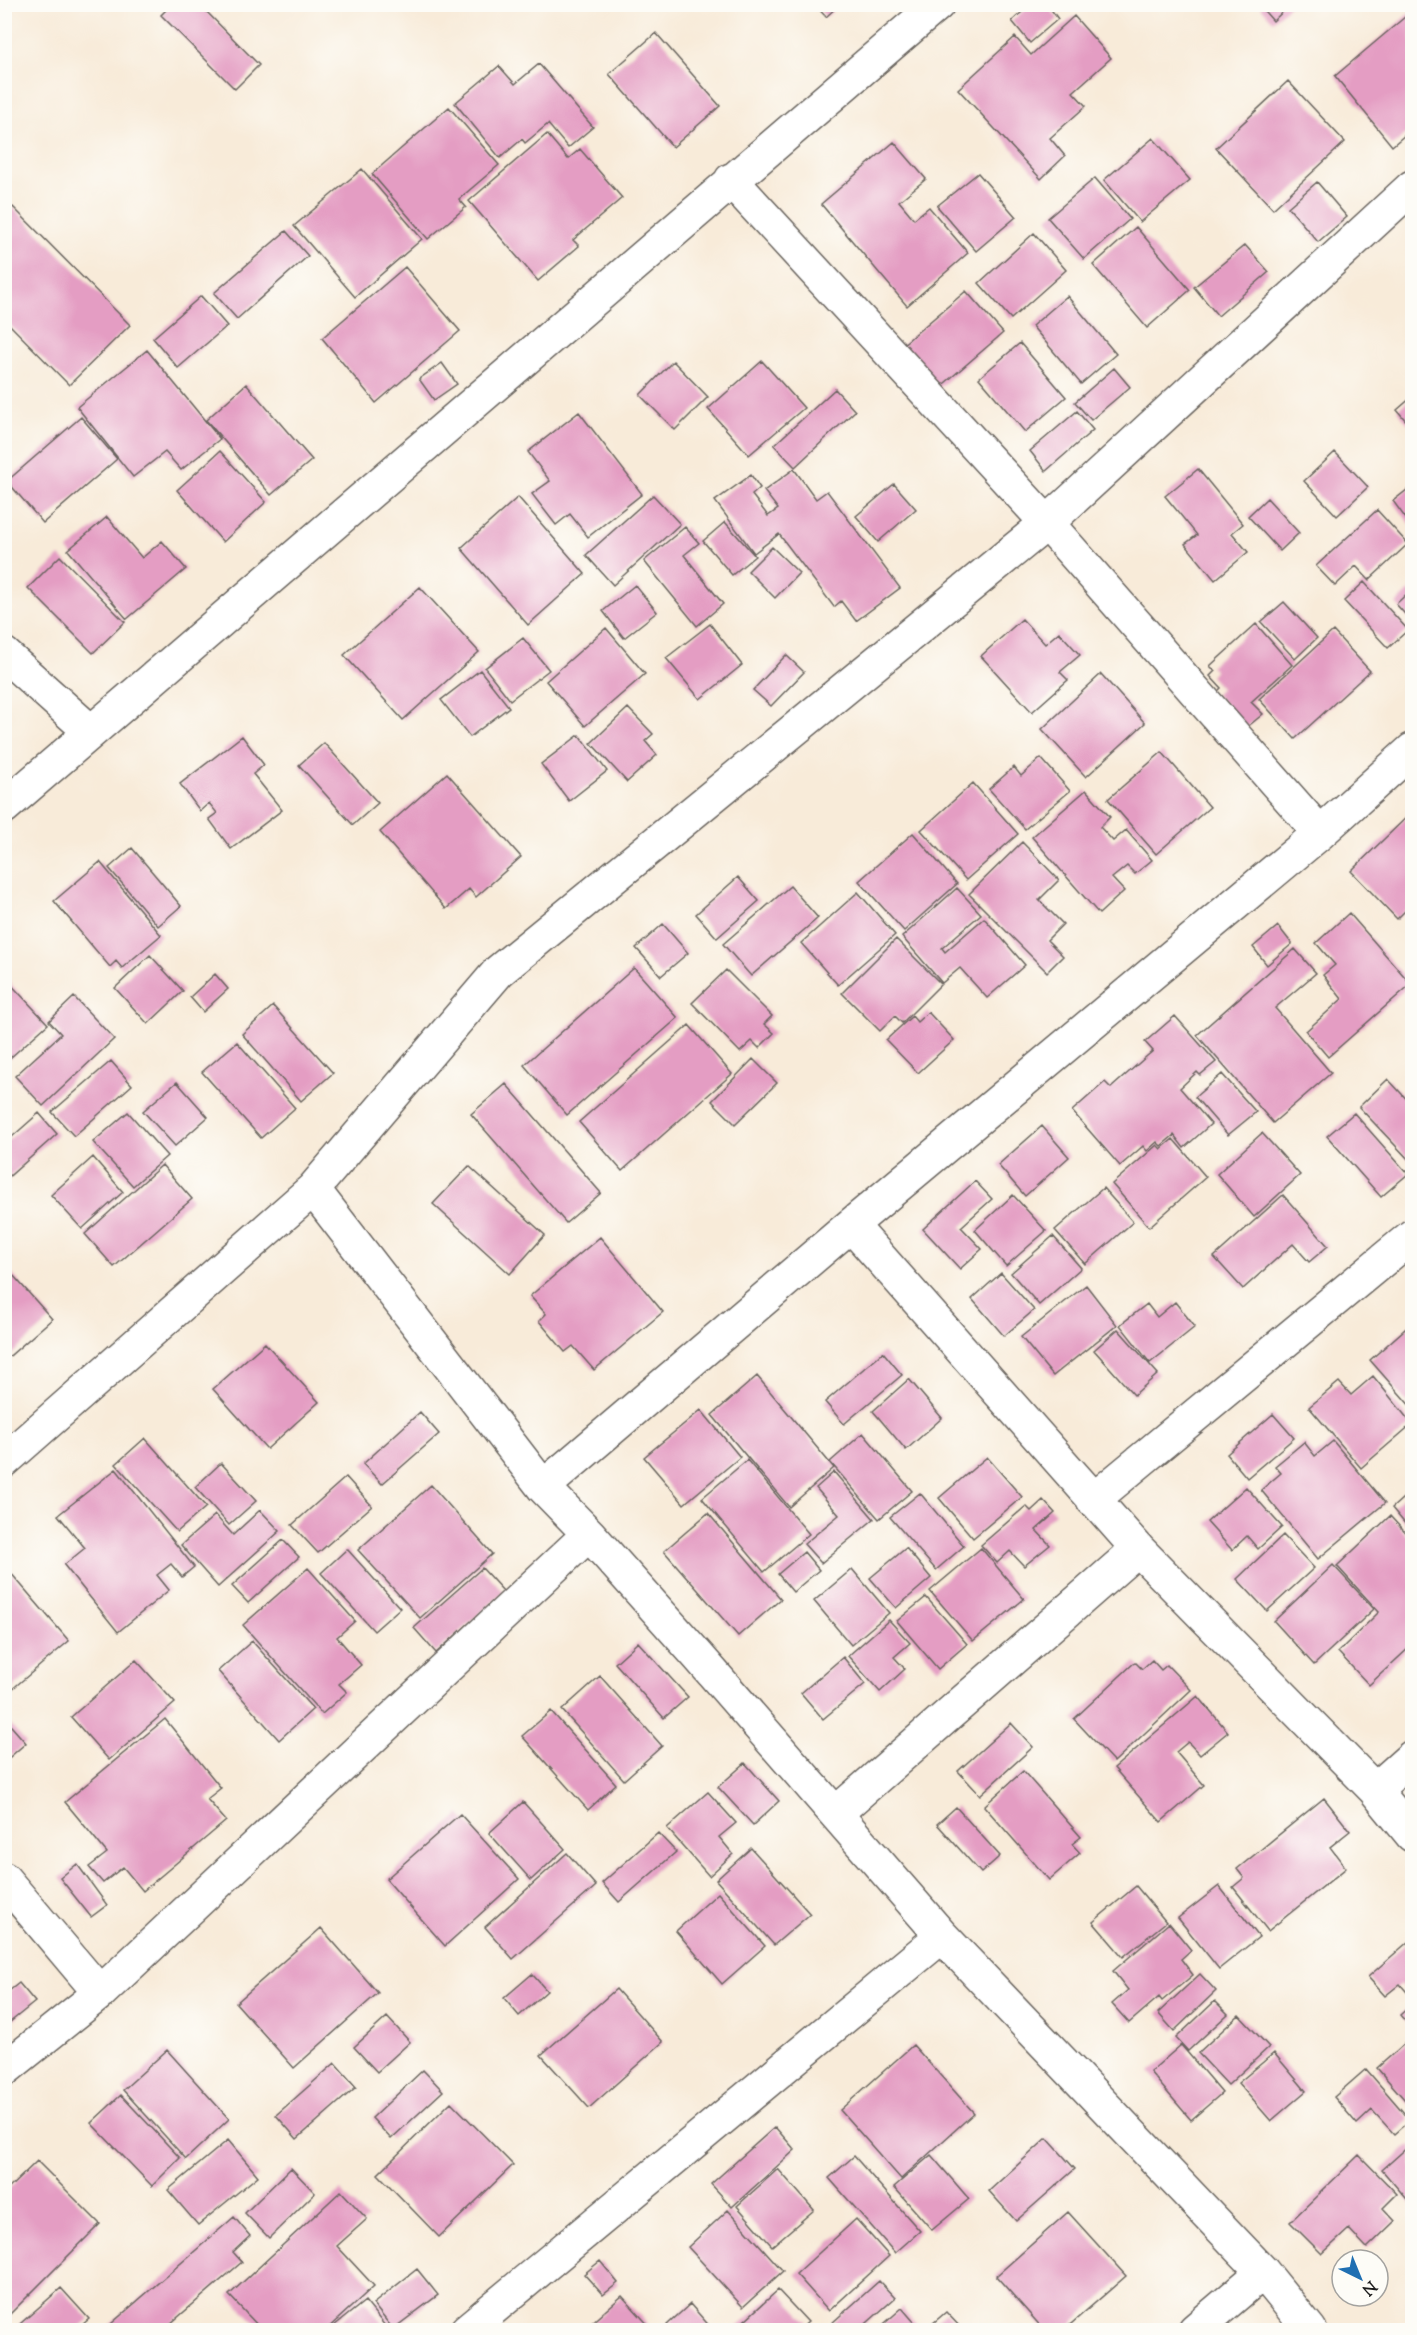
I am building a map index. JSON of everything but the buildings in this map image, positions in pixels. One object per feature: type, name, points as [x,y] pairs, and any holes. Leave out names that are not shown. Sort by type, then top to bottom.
[{"type":"street","points":[[4,807],[938,4]]},
{"type":"street","points":[[731,180],[1047,523],[1320,833]]},
{"type":"street","points":[[4,1461],[314,1189],[499,971],[1047,523],[1413,187]]},
{"type":"street","points":[[4,654],[91,732]]},
{"type":"street","points":[[543,1487],[851,1225],[1320,833],[1413,750]]},
{"type":"street","points":[[314,1189],[543,1487],[589,1534],[942,1936],[1263,2272],[1310,2331]]},
{"type":"street","points":[[851,1225],[1138,1549],[1375,1790],[1413,1835]]},
{"type":"street","points":[[1093,1500],[1413,1236]]},
{"type":"street","points":[[4,2070],[100,1993],[589,1534]]},
{"type":"street","points":[[836,1813],[1138,1549]]},
{"type":"street","points":[[1375,1790],[1413,1757]]},
{"type":"street","points":[[4,1879],[100,1993]]},
{"type":"street","points":[[467,2331],[942,1936]]},
{"type":"street","points":[[1195,2331],[1263,2272]]}]
